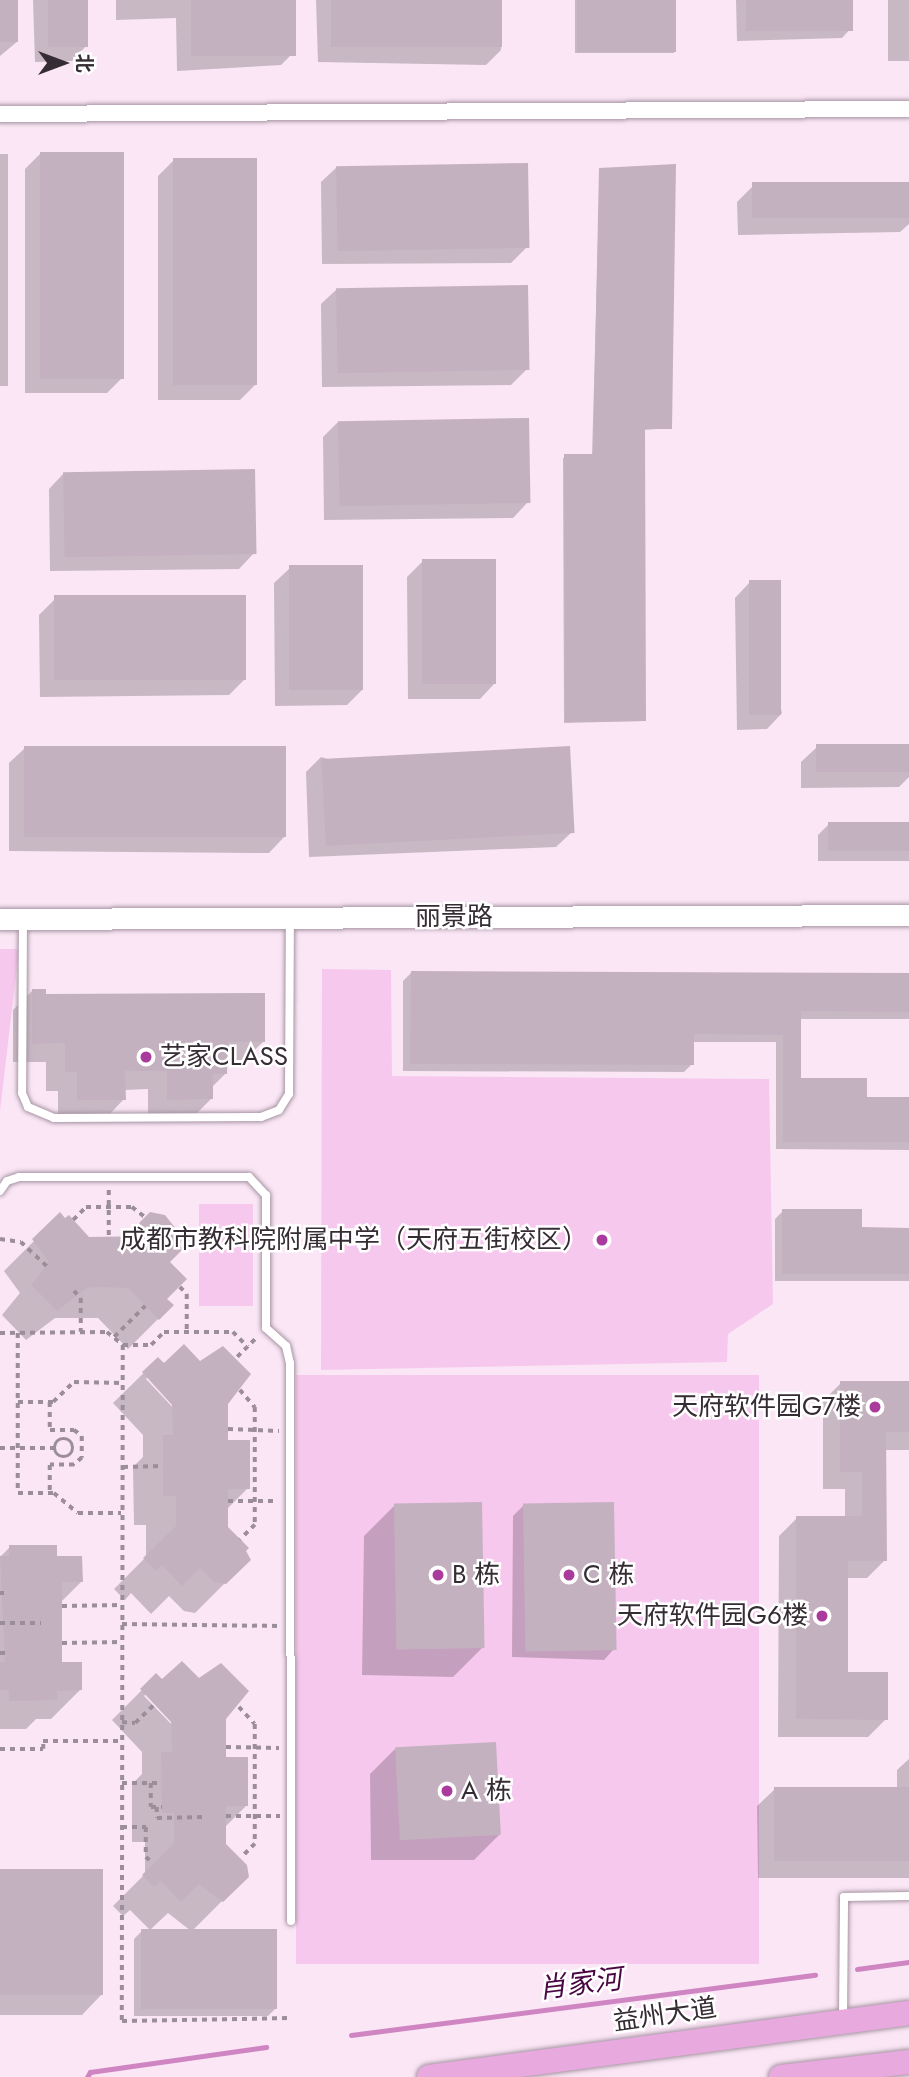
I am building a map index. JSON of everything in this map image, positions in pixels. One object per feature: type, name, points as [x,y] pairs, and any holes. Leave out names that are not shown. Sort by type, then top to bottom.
[{"type":"main road","name":"益州大道","points":[[429,2077],[909,2013]]},
{"type":"main road","points":[[781,2077],[909,2062]]},
{"type":"street","points":[[0,114],[909,109]]},
{"type":"street","name":"丽景路","points":[[0,919],[909,915]]},
{"type":"lane","points":[[23,919],[22,1093],[29,1107],[54,1118],[270,1115],[289,1094],[289,918]]},
{"type":"lane","points":[[0,1191],[7,1181],[19,1177],[249,1177],[261,1185],[266,1195],[266,1328],[286,1346],[291,1432],[291,1921]]},
{"type":"lane","points":[[843,2022],[844,1897],[909,1896]]},
{"type":"path","points":[[108,1177],[109,1237]]},
{"type":"path","points":[[73,1220],[86,1207],[132,1207],[145,1217]]},
{"type":"path","points":[[0,1239],[21,1242],[49,1268]]},
{"type":"path","points":[[180,1287],[187,1294],[187,1332]]},
{"type":"path","points":[[74,1291],[81,1298],[81,1332]]},
{"type":"path","points":[[114,1337],[145,1306]]},
{"type":"path","points":[[237,1357],[266,1328]]},
{"type":"path","points":[[0,1333],[107,1332],[123,1345],[151,1345],[164,1332],[233,1332],[248,1347]]},
{"type":"path","points":[[18,1333],[18,1493],[50,1493],[78,1513],[122,1513]]},
{"type":"path","points":[[123,1345],[122,2021],[288,2018]]},
{"type":"path","points":[[18,1402],[50,1402],[74,1382],[123,1383]]},
{"type":"path","points":[[240,1390],[256,1407],[255,1525],[240,1540]]},
{"type":"path","points":[[50,1402],[50,1430],[64,1430],[82,1436],[82,1458],[74,1465],[50,1465],[50,1493]]},
{"type":"path","points":[[228,1429],[291,1432]]},
{"type":"path","points":[[64,1430],[64,1438],[73,1448]]},
{"type":"path","points":[[55,1448],[64,1438]]},
{"type":"path","points":[[0,1448],[55,1448],[64,1457],[64,1465]]},
{"type":"path","points":[[64,1457],[73,1448],[82,1448]]},
{"type":"path","points":[[123,1467],[163,1466]]},
{"type":"path","points":[[228,1501],[291,1502]]},
{"type":"path","points":[[62,1606],[122,1605]]},
{"type":"path","points":[[0,1623],[41,1623]]},
{"type":"path","points":[[122,1625],[291,1626]]},
{"type":"path","points":[[62,1643],[122,1642]]},
{"type":"path","points":[[122,1722],[135,1723],[155,1704]]},
{"type":"path","points":[[239,1707],[256,1724],[255,1844],[241,1858]]},
{"type":"path","points":[[0,1749],[43,1749],[43,1741],[122,1741]]},
{"type":"path","points":[[226,1747],[291,1749]]},
{"type":"path","points":[[122,1783],[162,1783]]},
{"type":"path","points":[[151,1783],[151,1807],[159,1807],[157,1818],[204,1817]]},
{"type":"path","points":[[226,1816],[293,1816]]},
{"type":"path","points":[[122,1827],[146,1827],[146,1857],[153,1863]]},
{"type":"shaded area","points":[[0,949],[19,949],[0,1111]]},
{"type":"shaded area","points":[[322,969],[391,970],[392,1076],[769,1079],[773,1304],[728,1334],[727,1362],[321,1370]]},
{"type":"shaded area","points":[[199,1204],[253,1204],[253,1306],[199,1306]]},
{"type":"shaded area","points":[[296,1375],[759,1375],[759,1964],[296,1964]]},
{"type":"building","points":[[0,0],[18,0],[18,42],[0,42]]},
{"type":"building","points":[[48,0],[88,0],[88,47],[48,47]]},
{"type":"building","points":[[191,0],[296,0],[296,56],[191,56]]},
{"type":"building","points":[[331,0],[502,0],[502,47],[331,47]]},
{"type":"building","points":[[577,0],[676,0],[676,52],[577,52]]},
{"type":"building","points":[[746,0],[853,0],[853,31],[746,31]]},
{"type":"building","points":[[40,152],[124,152],[124,379],[40,379]]},
{"type":"building","points":[[173,158],[257,158],[257,385],[173,385]]},
{"type":"building","points":[[528,163],[529,248],[338,251],[336,166]]},
{"type":"building","points":[[676,164],[672,429],[645,429],[646,721],[565,722],[564,454],[593,454],[599,168]]},
{"type":"building","points":[[752,182],[909,182],[909,218],[752,218]]},
{"type":"building","points":[[528,285],[529,370],[338,373],[336,288]]},
{"type":"building","points":[[529,418],[530,503],[340,506],[338,421]]},
{"type":"building","points":[[255,469],[256,554],[65,557],[63,472]]},
{"type":"building","points":[[422,559],[496,559],[496,684],[422,684]]},
{"type":"building","points":[[289,565],[363,565],[363,690],[289,690]]},
{"type":"building","points":[[749,580],[781,580],[781,715],[749,715]]},
{"type":"building","points":[[54,595],[246,595],[246,680],[54,680]]},
{"type":"building","points":[[816,744],[909,744],[909,772],[816,772]]},
{"type":"building","points":[[24,746],[286,746],[286,837],[24,837]]},
{"type":"building","points":[[570,746],[575,833],[326,846],[321,759]]},
{"type":"building","points":[[828,822],[909,822],[909,851],[828,851]]},
{"type":"building","points":[[411,971],[909,973],[909,1012],[801,1011],[801,1078],[867,1078],[867,1097],[909,1097],[909,1142],[783,1142],[783,1035],[694,1034],[694,1065],[410,1064]]},
{"type":"building","points":[[32,989],[46,989],[46,994],[265,993],[265,1042],[228,1042],[227,1074],[213,1074],[213,1099],[167,1100],[167,1071],[125,1071],[126,1100],[77,1100],[77,1072],[65,1072],[65,1043],[32,1044]]},
{"type":"building","points":[[782,1209],[862,1209],[862,1227],[909,1228],[909,1274],[782,1274]]},
{"type":"building","points":[[60,1212],[65,1218],[69,1215],[89,1237],[152,1236],[139,1223],[150,1212],[165,1215],[184,1239],[179,1244],[183,1249],[170,1262],[187,1279],[167,1299],[174,1305],[159,1320],[128,1288],[96,1287],[87,1288],[57,1311],[31,1285],[49,1262],[32,1239]]},
{"type":"building","points":[[184,1344],[200,1361],[223,1346],[251,1374],[228,1404],[228,1440],[250,1440],[250,1489],[228,1489],[228,1527],[249,1548],[246,1551],[251,1560],[226,1584],[214,1582],[200,1568],[182,1586],[162,1565],[156,1571],[143,1558],[176,1526],[176,1496],[163,1496],[163,1435],[173,1435],[172,1405],[142,1372],[158,1357],[164,1363]]},
{"type":"building","name":"天府软件园G6楼","points":[[840,1381],[909,1381],[909,1432],[886,1432],[887,1561],[848,1561],[848,1672],[888,1672],[888,1720],[796,1719],[796,1516],[862,1516],[862,1472],[840,1472]]},
{"type":"building","name":"B 栋","points":[[482,1502],[485,1648],[397,1650],[394,1504]]},
{"type":"building","name":"C 栋","points":[[614,1502],[617,1650],[526,1652],[523,1504]]},
{"type":"building","points":[[9,1545],[57,1545],[57,1556],[82,1556],[83,1582],[62,1582],[62,1662],[82,1662],[82,1690],[57,1691],[57,1700],[9,1701],[9,1690],[0,1690],[0,1662],[5,1662],[0,1556],[9,1556]]},
{"type":"building","points":[[182,1661],[199,1678],[221,1663],[249,1691],[226,1719],[226,1757],[248,1757],[248,1806],[226,1806],[226,1844],[247,1865],[249,1877],[223,1902],[199,1884],[181,1902],[161,1881],[154,1887],[142,1875],[174,1843],[174,1813],[162,1813],[161,1752],[172,1752],[171,1722],[140,1689],[156,1673],[162,1679]]},
{"type":"building","name":"A 栋","points":[[496,1742],[501,1835],[400,1840],[395,1747]]},
{"type":"building","points":[[774,1787],[909,1787],[909,1861],[774,1861]]},
{"type":"building","points":[[0,1869],[103,1869],[103,1995],[0,1995]]},
{"type":"building","points":[[141,1929],[277,1929],[277,2009],[141,2009]]},
{"type":"waterway","name":"肖家河","points":[[857,1969],[909,1962]]},
{"type":"waterway","name":"肖家河","points":[[351,2035],[815,1975]]},
{"type":"waterway","name":"肖家河","points":[[87,2077],[90,2072],[266,2047]]},
{"type":"place","name":"艺家CLASS","points":[[146,1057]]},
{"type":"place","name":"成都市教科院附属中学（天府五街校区）","points":[[602,1240]]},
{"type":"place","name":"天府软件园G7楼","points":[[875,1407]]},
{"type":"place","name":"B 栋","points":[[438,1575]]},
{"type":"place","name":"C 栋","points":[[569,1575]]},
{"type":"place","name":"天府软件园G6楼","points":[[822,1616]]},
{"type":"place","name":"A 栋","points":[[447,1791]]}]
